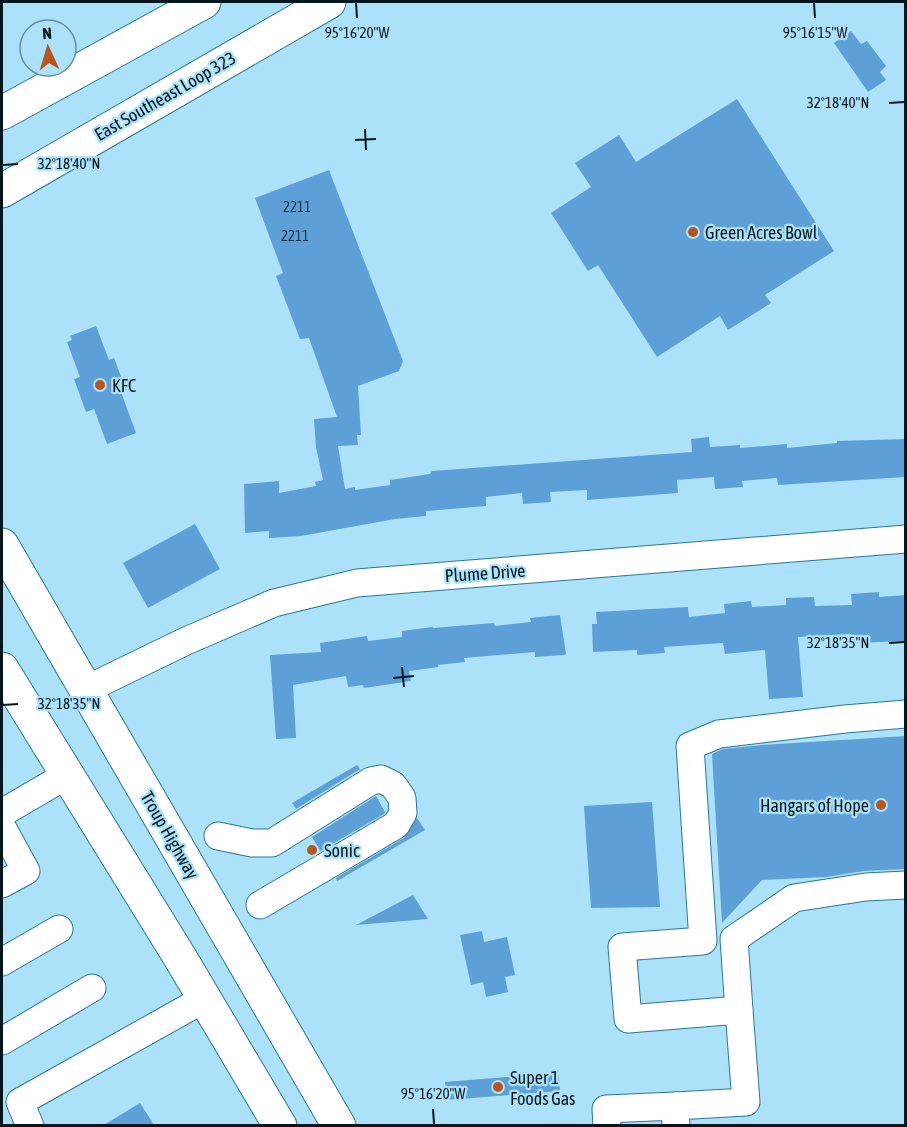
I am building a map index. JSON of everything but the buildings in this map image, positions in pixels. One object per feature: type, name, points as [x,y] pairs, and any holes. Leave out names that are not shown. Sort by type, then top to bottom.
[{"type":"highway","points":[[2,113],[204,2]]},
{"type":"highway","name":"East Southeast Loop 323","points":[[2,191],[329,2]]},
{"type":"highway","name":"Troup Highway","points":[[2,545],[339,1125]]},
{"type":"highway","points":[[2,669],[280,1125]]},
{"type":"street","name":"Plume Drive","points":[[85,690],[186,641],[274,603],[357,583],[906,539]]},
{"type":"street","points":[[703,941],[690,746],[719,734],[845,718],[906,714]]},
{"type":"street","points":[[2,813],[67,774]]},
{"type":"street","points":[[218,836],[252,843],[272,843],[371,781],[381,779],[393,785],[402,798],[403,813],[396,825],[260,905]]},
{"type":"street","points":[[2,827],[26,872],[2,884]]},
{"type":"street","points":[[739,1010],[628,1019],[622,947],[734,939],[794,898],[866,887],[906,885]]},
{"type":"street","points":[[2,962],[59,929]]},
{"type":"street","points":[[607,1125],[606,1109],[675,1115],[747,1114],[734,939]]},
{"type":"street","points":[[2,1041],[92,988]]},
{"type":"street","points":[[30,1125],[20,1102],[204,999]]},
{"type":"place","name":"Green Acres Bowl","points":[[693,232]]},
{"type":"place","name":"KFC","points":[[100,385]]},
{"type":"place","name":"Hangars of Hope","points":[[881,805]]},
{"type":"place","name":"Sonic","points":[[312,850]]},
{"type":"place","name":"Super 1 Foods Gas","points":[[498,1087]]}]
